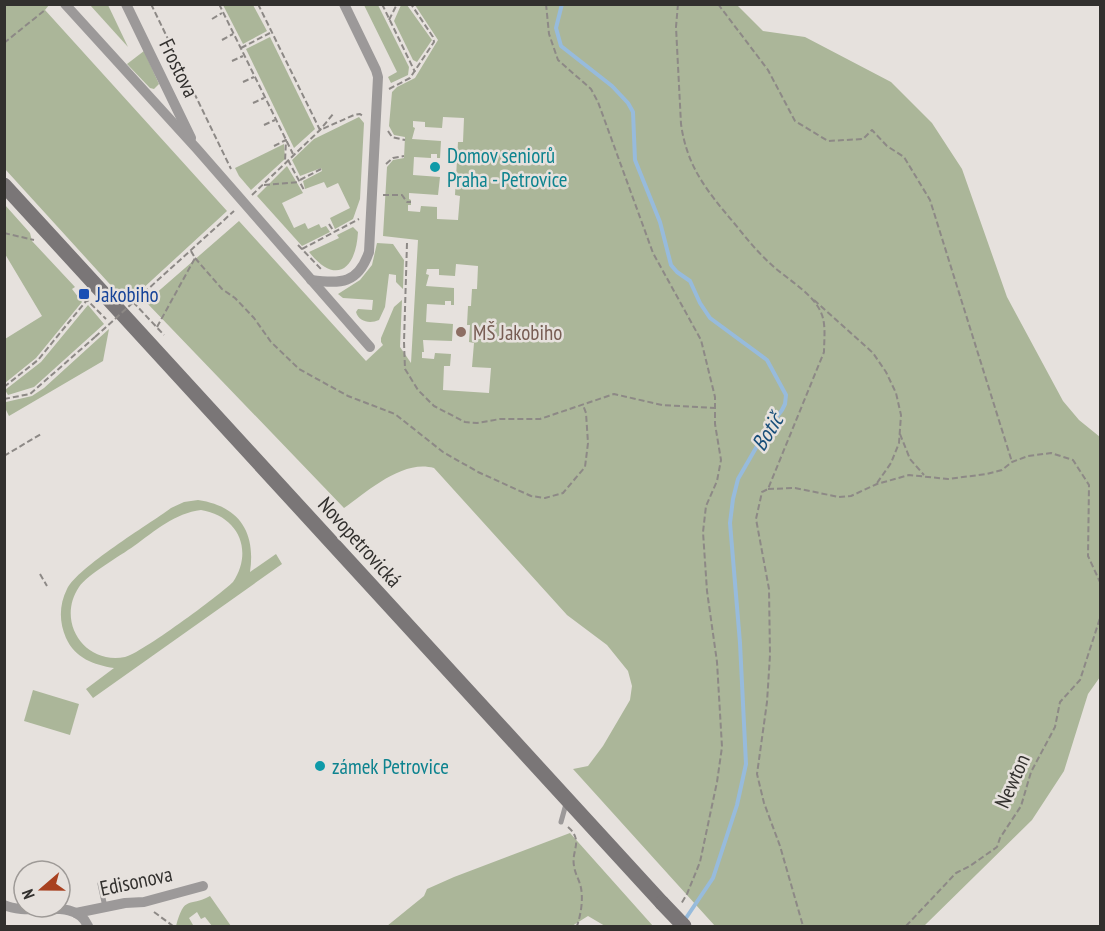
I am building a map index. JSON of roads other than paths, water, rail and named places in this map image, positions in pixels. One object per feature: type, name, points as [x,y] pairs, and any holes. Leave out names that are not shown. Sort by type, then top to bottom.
[{"type":"main road","name":"Novopetrovická","points":[[4,185],[684,927]]},
{"type":"street","points":[[65,4],[197,149],[370,347]]},
{"type":"street","name":"Frostova","points":[[126,4],[197,149]]},
{"type":"street","points":[[312,280],[333,283],[350,278],[364,266],[369,252],[376,70],[344,4]]},
{"type":"street","name":"Edisonova","points":[[76,913],[151,900],[203,886]]},
{"type":"street","name":"Edisonova","points":[[5,905],[24,910],[64,909],[76,913],[88,927]]},
{"type":"lane","points":[[561,822],[567,799]]},
{"type":"lane","points":[[100,884],[105,907]]},
{"type":"waterway","name":"Botič","points":[[562,4],[556,28],[561,46],[612,86],[633,112],[635,160],[660,222],[671,265],[690,281],[710,318],[767,360],[786,395],[782,410],[764,434],[738,479],[733,499],[730,523],[740,643],[746,764],[737,805],[713,878],[684,921]]},
{"type":"place","name":"Domov seniorů Praha - Petrovice","points":[[435,167]]},
{"type":"place","name":"Jakobiho","points":[[84,294]]},
{"type":"place","name":"MŠ Jakobiho","points":[[461,332]]},
{"type":"place","name":"zámek Petrovice","points":[[320,766]]}]
